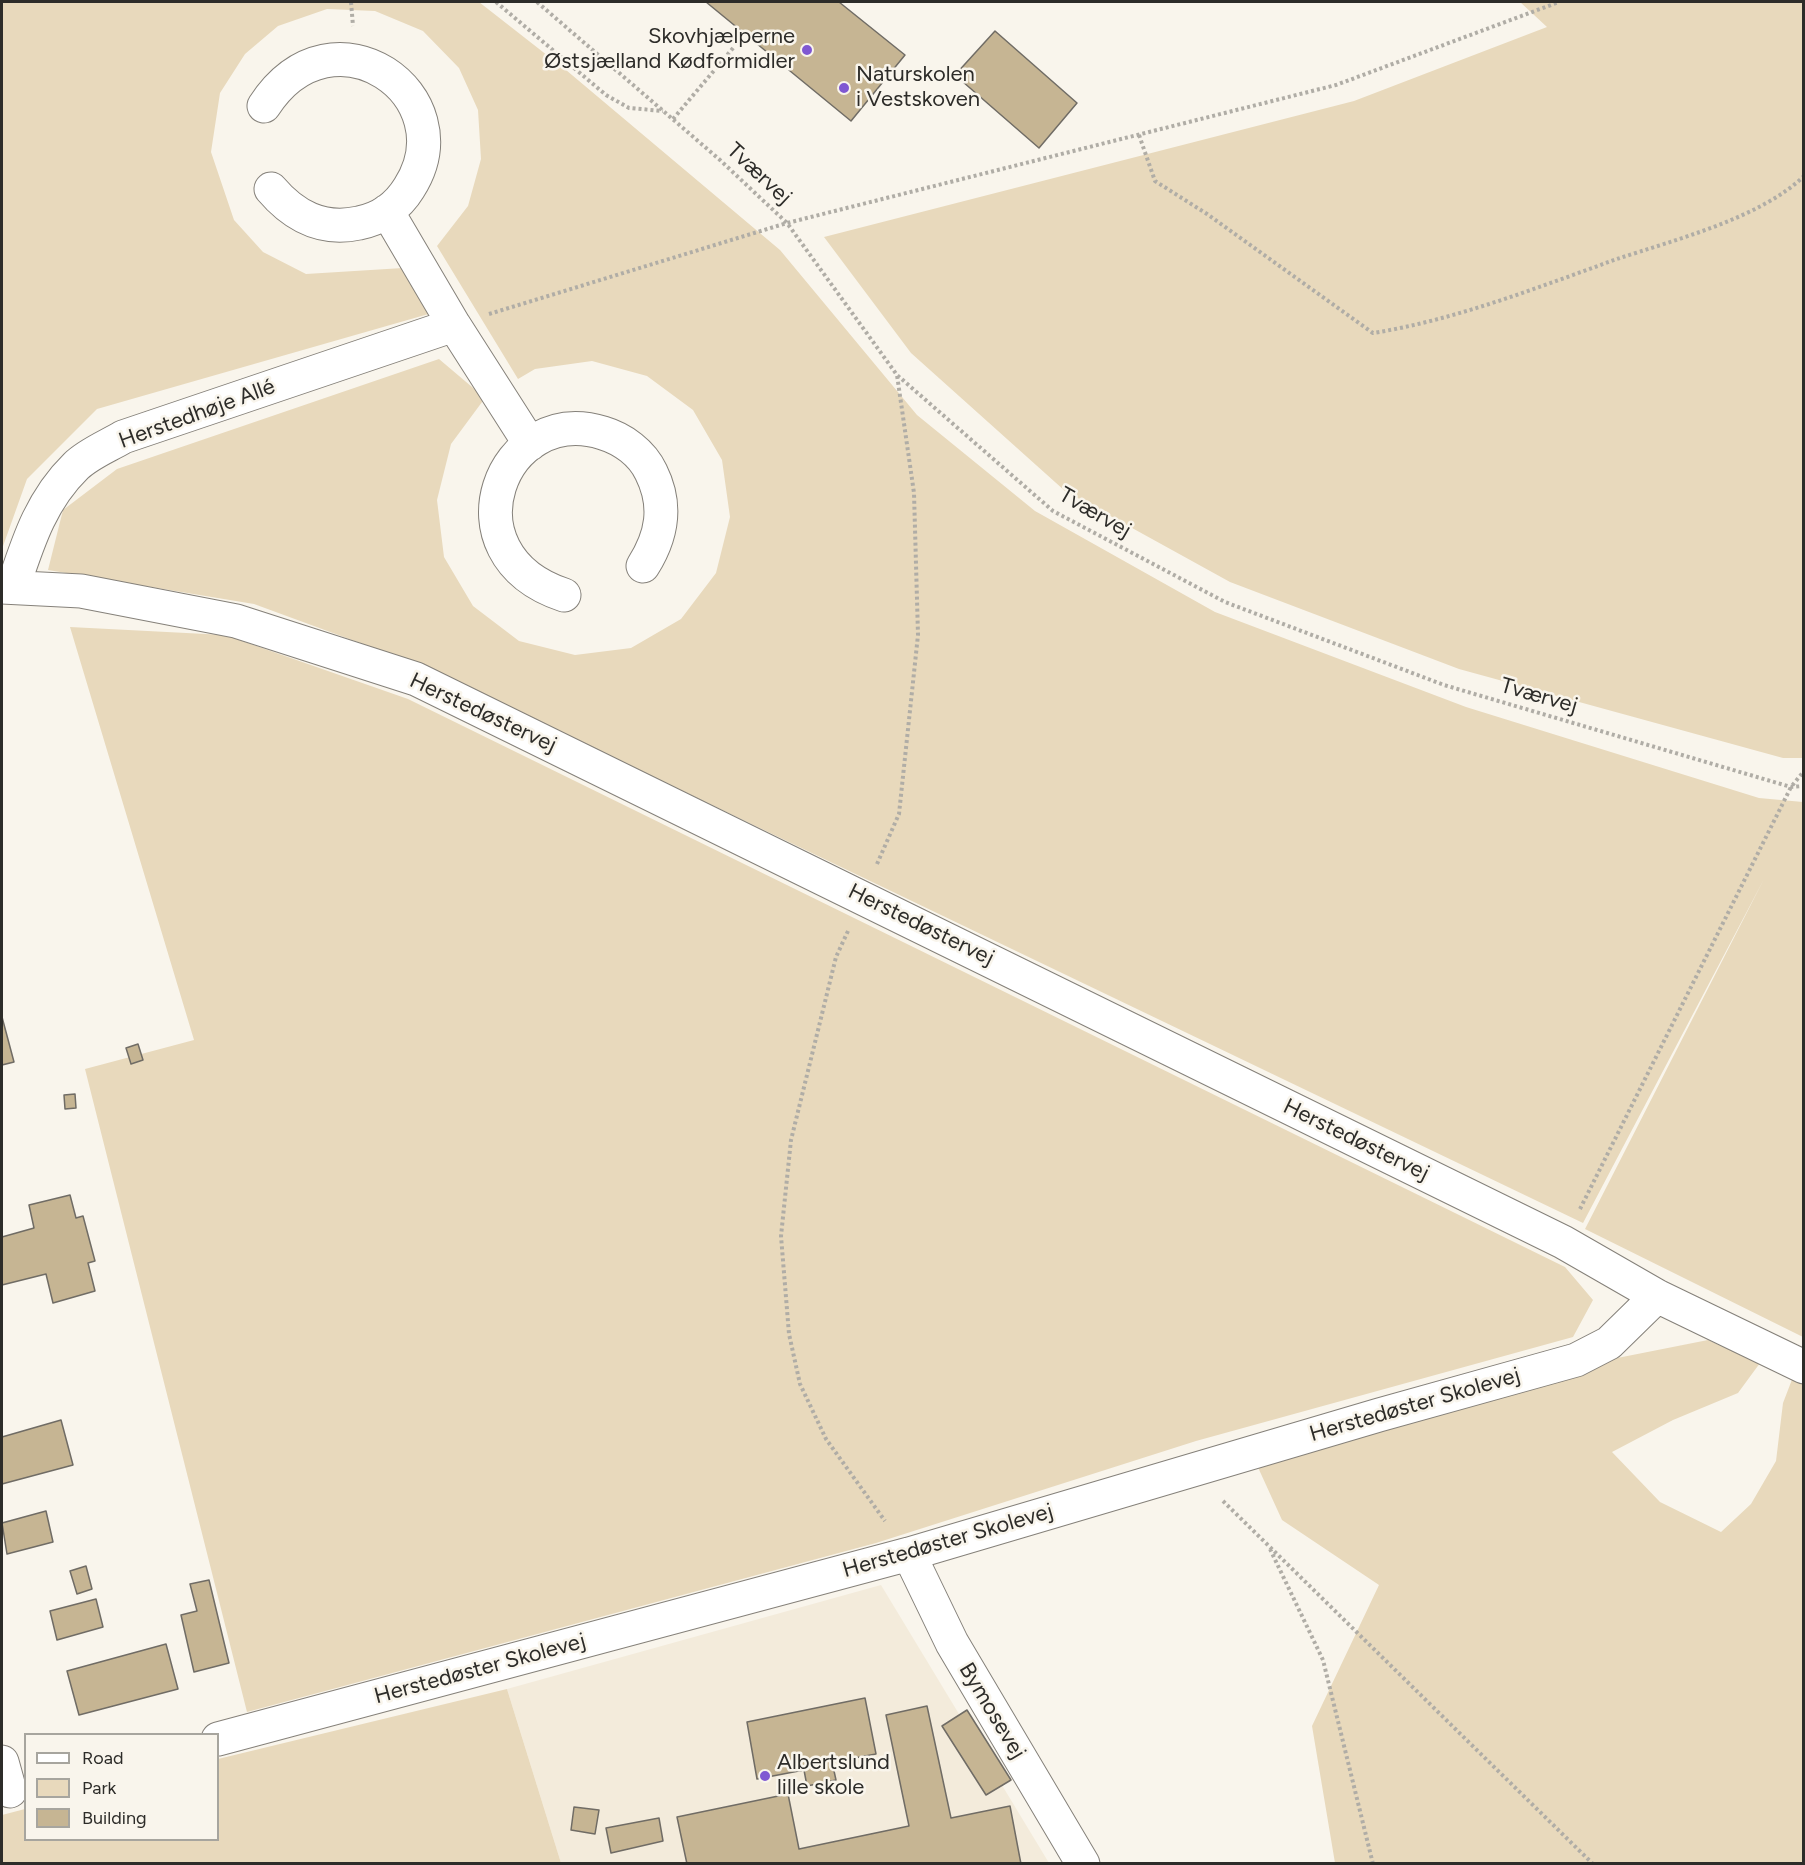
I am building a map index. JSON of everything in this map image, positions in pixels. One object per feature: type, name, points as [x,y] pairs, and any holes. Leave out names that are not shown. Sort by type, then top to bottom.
[{"type":"street","points":[[264,106],[276,87],[292,73],[312,63],[333,58],[355,60],[376,66],[394,79],[409,95],[419,114],[423,136],[422,158],[415,179],[404,197],[387,211],[367,221],[346,226],[324,225],[303,218],[285,206],[271,189]]},
{"type":"street","points":[[387,211],[454,325],[530,444]]},
{"type":"street","name":"Herstedhøje Allé","points":[[7,587],[31,531],[51,495],[77,464],[123,437],[454,325]]},
{"type":"street","points":[[564,595],[543,588],[525,577],[510,560],[497,530],[496,498],[502,477],[514,458],[530,444],[550,434],[571,429],[593,430],[614,436],[632,448],[647,464],[659,494],[661,527],[654,548],[643,566]]},
{"type":"street","name":"Herstedøstervej","points":[[7,587],[81,591],[236,621],[416,679],[1563,1242],[1657,1296],[1803,1367]]},
{"type":"street","name":"Herstedøster Skolevej","points":[[219,1739],[909,1554],[1191,1469],[1576,1360],[1609,1343],[1657,1296]]},
{"type":"street","name":"Bymosevej","points":[[909,1554],[952,1644],[1083,1863]]},
{"type":"path","points":[[496,2],[606,95],[629,108],[664,111]]},
{"type":"path","name":"Tværvej","points":[[537,2],[664,111],[787,223],[897,375],[1053,511],[1225,602],[1444,685],[1791,787],[1803,786]]},
{"type":"path","points":[[454,325],[787,223],[1336,85],[1559,2]]},
{"type":"path","points":[[673,119],[734,47]]},
{"type":"path","points":[[1139,134],[1155,182],[1206,214],[1373,333],[1393,330],[1510,297],[1735,218],[1792,187],[1803,176]]},
{"type":"path","points":[[897,375],[914,493],[918,635],[899,814],[836,957],[791,1140],[781,1236],[789,1334],[800,1384],[826,1439],[909,1554]]},
{"type":"path","points":[[1563,1242],[1791,787],[1803,771]]},
{"type":"path","points":[[1191,1469],[1593,1863]]},
{"type":"path","points":[[1269,1545],[1323,1660],[1373,1863]]},
{"type":"shaded area","name":"Albertslund lille skole","points":[[881,1585],[1049,1863],[561,1863],[507,1689]]},
{"type":"green space","points":[[2,2],[479,2],[566,70],[780,250],[917,415],[1035,511],[1215,612],[1466,707],[1759,798],[1803,802],[1803,1337],[1585,1229],[1764,879],[1583,1223],[420,665],[254,604],[48,570],[63,510],[117,469],[439,359],[485,398],[451,444],[437,500],[444,557],[473,606],[519,641],[575,655],[631,648],[681,619],[716,573],[730,517],[722,460],[693,410],[647,376],[592,361],[535,369],[518,379],[437,246],[468,206],[481,159],[478,110],[459,68],[423,31],[375,11],[327,9],[278,26],[245,54],[220,93],[211,152],[234,220],[263,252],[306,274],[403,268],[432,313],[97,409],[27,479],[2,549]]},
{"type":"green space","points":[[1520,2],[1803,2],[1803,758],[1783,758],[1459,669],[1230,582],[1065,491],[911,353],[824,237],[1354,101],[1547,27]]},
{"type":"green space","points":[[70,627],[225,635],[408,699],[1565,1267],[1593,1300],[1573,1337],[1196,1441],[876,1543],[247,1712],[85,1069],[194,1040]]},
{"type":"green space","points":[[1708,1340],[1760,1363],[1738,1393],[1673,1420],[1612,1452],[1660,1502],[1721,1532],[1751,1504],[1776,1461],[1783,1403],[1793,1377],[1803,1384],[1803,1863],[1335,1863],[1312,1726],[1379,1585],[1282,1520],[1256,1463],[1582,1365]]},
{"type":"green space","points":[[507,1689],[561,1863],[2,1863],[2,1815],[24,1809],[24,1841],[219,1841],[219,1759]]},
{"type":"building","name":"Naturskolen i Vestskoven","points":[[706,2],[839,2],[905,55],[851,121]]},
{"type":"building","points":[[995,31],[1077,103],[1039,148],[955,75]]},
{"type":"building","points":[[2,1017],[14,1062],[2,1065]]},
{"type":"building","points":[[138,1044],[143,1060],[131,1064],[126,1048]]},
{"type":"building","points":[[75,1094],[76,1108],[65,1109],[64,1095]]},
{"type":"building","points":[[70,1195],[76,1218],[83,1216],[95,1261],[88,1263],[95,1291],[53,1303],[46,1274],[2,1285],[2,1237],[34,1228],[29,1205]]},
{"type":"building","points":[[61,1420],[73,1465],[2,1484],[2,1437]]},
{"type":"building","points":[[46,1511],[53,1542],[7,1554],[2,1523]]},
{"type":"building","points":[[86,1566],[92,1589],[77,1594],[70,1571]]},
{"type":"building","points":[[209,1580],[229,1663],[194,1672],[181,1615],[197,1611],[190,1584]]},
{"type":"building","points":[[96,1599],[103,1627],[57,1640],[50,1611]]},
{"type":"building","points":[[166,1644],[178,1689],[79,1715],[67,1671]]},
{"type":"building","points":[[865,1698],[876,1754],[832,1762],[836,1780],[807,1786],[804,1770],[757,1779],[747,1722]]},
{"type":"building","points":[[927,1706],[951,1818],[1010,1806],[1021,1864],[687,1864],[677,1817],[788,1794],[799,1849],[909,1826],[886,1715]]},
{"type":"building","points":[[967,1710],[1011,1780],[986,1795],[942,1726]]},
{"type":"building","points":[[574,1807],[599,1810],[595,1834],[571,1830]]},
{"type":"building","points":[[659,1818],[663,1841],[611,1853],[606,1828]]},
{"type":"place","name":"Skovhjælperne Østsjælland Kødformidler","points":[[807,50]]},
{"type":"place","name":"Naturskolen i Vestskoven","points":[[844,88]]},
{"type":"place","name":"Albertslund lille skole","points":[[765,1776]]}]
